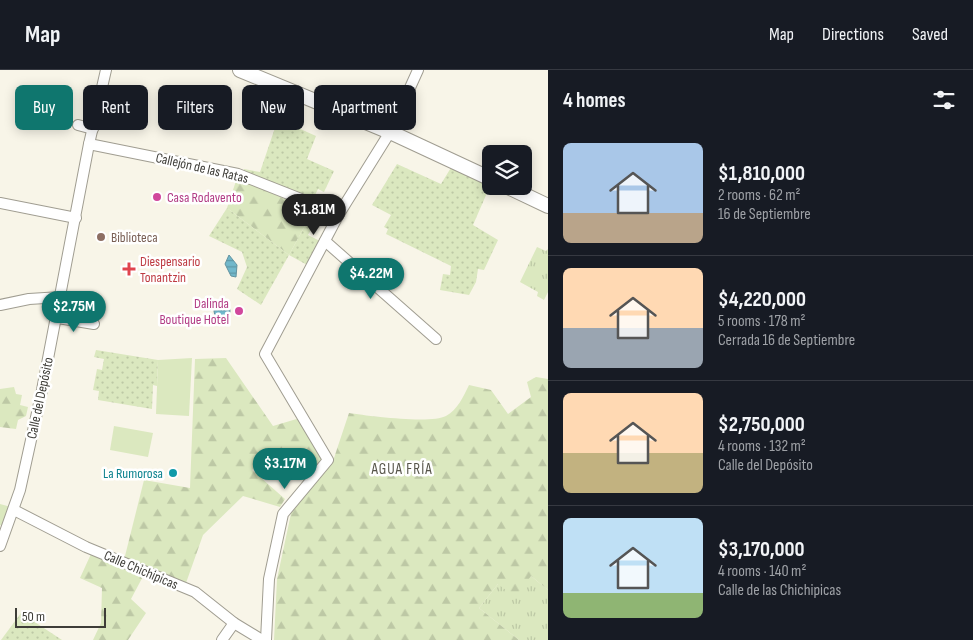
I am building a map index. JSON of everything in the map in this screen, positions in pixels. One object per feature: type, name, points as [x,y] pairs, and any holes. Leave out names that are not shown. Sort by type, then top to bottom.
[{"type":"street","name":"Calle del Depósito","points":[[103,85],[106,70]]},
{"type":"street","points":[[266,640],[269,579],[282,514],[328,460],[265,354],[339,214],[390,132],[418,70]]},
{"type":"street","points":[[243,71],[390,132],[482,175]]},
{"type":"street","points":[[78,125],[83,126]]},
{"type":"street","name":"Calle del Depósito","points":[[0,546],[3,531],[14,510],[58,318],[93,130]]},
{"type":"street","name":"Callejón de las Ratas","points":[[89,144],[238,174],[339,214]]},
{"type":"street","points":[[525,195],[548,206]]},
{"type":"street","points":[[0,203],[76,218]]},
{"type":"street","points":[[325,241],[436,339]]},
{"type":"street","points":[[0,305],[29,299],[61,297]]},
{"type":"street","points":[[58,318],[94,324]]},
{"type":"street","name":"Calle Chichipicas","points":[[14,510],[86,547],[195,592],[234,623],[262,640]]},
{"type":"street","points":[[222,640],[234,623]]},
{"type":"green space","points":[[274,130],[303,130],[316,136],[307,159],[334,171],[324,192],[318,189],[310,205],[242,178],[244,169],[260,172]]},
{"type":"green space","points":[[397,164],[441,184],[452,166],[482,182],[482,195],[486,195],[473,225],[498,240],[484,270],[478,269],[476,282],[469,295],[440,290],[443,274],[450,275],[451,266],[386,234],[388,229],[384,227],[391,215],[372,205]]},
{"type":"green space","points":[[237,178],[313,211],[289,255],[227,208]]},
{"type":"green space","points":[[227,208],[289,255],[261,305],[237,289],[247,267],[242,252],[209,236]]},
{"type":"green space","points":[[313,211],[320,214],[308,235],[320,241],[309,266],[289,255]]},
{"type":"green space","points":[[537,247],[546,251],[548,249],[548,292],[544,300],[537,296],[538,292],[520,282]]},
{"type":"green space","points":[[66,299],[100,305],[97,321],[63,315]]},
{"type":"green space","points":[[96,350],[158,360],[157,386],[153,385],[152,409],[98,400],[99,391],[93,390],[97,369],[102,370],[104,359],[94,357]]},
{"type":"green space","points":[[192,358],[189,416],[156,414],[158,360]]},
{"type":"green space","points":[[226,358],[273,426],[300,418],[325,458],[306,481],[272,451],[252,470],[285,499],[280,507],[243,496],[203,535],[186,583],[148,567],[131,599],[146,613],[128,640],[93,640],[101,623],[102,588],[80,578],[91,554],[123,564],[144,480],[190,488],[195,359]]},
{"type":"green space","points":[[536,377],[548,379],[548,590],[531,576],[515,597],[498,584],[479,608],[519,640],[274,640],[277,579],[292,509],[334,458],[349,413],[399,419],[438,418],[446,416],[454,410],[469,385],[491,390],[508,414],[531,397],[527,382]]},
{"type":"green space","points":[[14,387],[16,394],[22,395],[20,405],[28,407],[26,416],[18,420],[16,429],[0,427],[0,389]]},
{"type":"green space","points":[[114,426],[153,433],[148,457],[110,450]]},
{"type":"green space","points":[[0,504],[11,507],[7,523],[2,526],[0,525]]},
{"type":"green space","points":[[531,576],[548,590],[548,640],[519,640],[479,608],[498,584]]},
{"type":"green space","points":[[21,613],[62,640],[1,640]]},
{"type":"water","points":[[229,255],[237,265],[236,277],[231,276],[225,264]]},
{"type":"water","points":[[219,303],[225,303],[230,308],[228,317],[219,319],[214,314],[214,308]]},
{"type":"place","name":"Casa Rodavento","points":[[157,197]]},
{"type":"place","name":"Biblioteca","points":[[101,237]]},
{"type":"place","name":"Diespensario Tonantzin","points":[[129,269]]},
{"type":"place","name":"Dalinda Boutique Hotel","points":[[239,311]]},
{"type":"place","name":"La Rumorosa","points":[[173,473]]},
{"type":"district","name":"AGUA FRÍA","points":[[402,469]]}]
